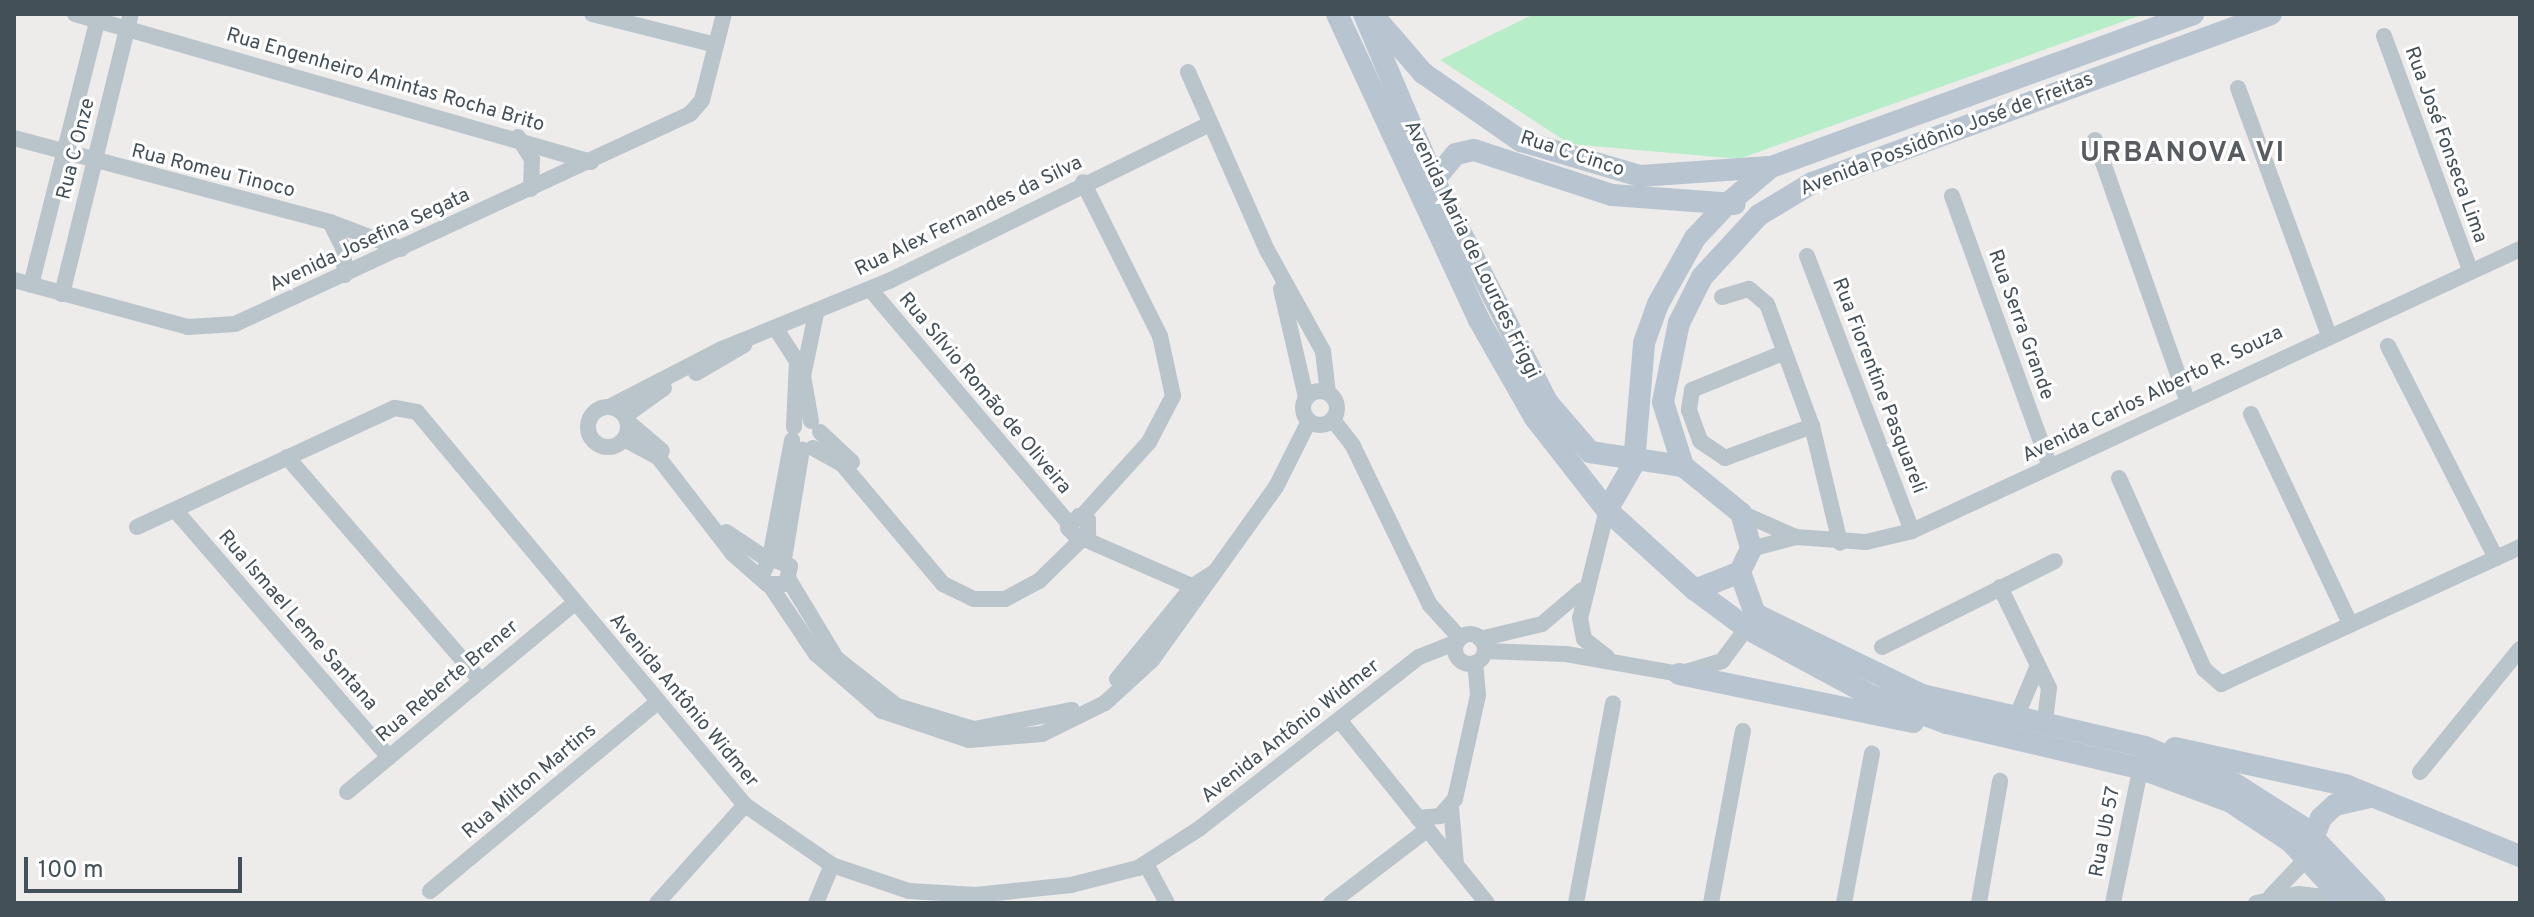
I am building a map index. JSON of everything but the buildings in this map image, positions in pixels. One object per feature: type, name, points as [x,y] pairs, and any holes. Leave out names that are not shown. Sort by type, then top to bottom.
[{"type":"street","name":"Rua Engenheiro Amintas Rocha Brito","points":[[75,14],[129,22],[518,137],[591,162]]},
{"type":"street","points":[[592,14],[716,45]]},
{"type":"street","name":"Avenida Josefina Segata","points":[[14,280],[62,294],[214,328],[345,275],[690,114],[708,79],[724,14]]},
{"type":"street","name":"Avenida Maria de Lourdes Friggi","points":[[1337,14],[1479,320],[1535,418],[1607,510],[1695,590],[1752,621],[1870,695],[1947,723],[2142,758]]},
{"type":"street","name":"Avenida Maria de Lourdes Friggi","points":[[1364,14],[1434,180],[1547,402],[1581,447],[1604,457],[1634,463],[1683,466]]},
{"type":"street","name":"Rua C Cinco","points":[[1372,14],[1423,73],[1521,141],[1640,176],[1771,167]]},
{"type":"street","name":"Avenida Possidônio José de Freitas","points":[[1634,463],[1638,393],[1653,317],[1695,238],[1726,205],[1771,167],[2193,14]]},
{"type":"street","name":"Avenida Possidônio José de Freitas","points":[[1683,466],[1663,402],[1679,323],[1715,260],[1779,200],[2271,14]]},
{"type":"street","name":"Rua C Onze","points":[[31,285],[98,18]]},
{"type":"street","name":"Rua C Onze","points":[[62,294],[129,22]]},
{"type":"street","name":"Rua José Fonseca Lima","points":[[2384,36],[2469,267]]},
{"type":"street","points":[[1188,72],[1267,250],[1323,351],[1328,393],[1337,406],[1333,420]]},
{"type":"street","points":[[2238,88],[2328,333]]},
{"type":"street","name":"Rua Alex Fernandes da Silva","points":[[609,407],[722,349],[778,332],[870,289],[1083,182],[1210,124]]},
{"type":"street","points":[[518,137],[532,159],[531,189]]},
{"type":"street","name":"Rua Romeu Tinoco","points":[[14,138],[94,162],[330,222],[401,249]]},
{"type":"street","points":[[2095,140],[2187,400]]},
{"type":"street","name":"Rua C Cinco","points":[[1434,180],[1456,154],[1474,150],[1561,182],[1677,204],[1726,205],[1779,200]]},
{"type":"street","points":[[800,441],[842,464],[943,584],[974,599],[1024,593],[1149,442],[1173,396],[1160,336],[1083,182]]},
{"type":"street","name":"Rua Serra Grande","points":[[1952,196],[2050,467]]},
{"type":"street","points":[[1677,204],[1695,238]]},
{"type":"street","points":[[330,222],[345,275]]},
{"type":"street","name":"Avenida Carlos Alberto R. Souza","points":[[1796,537],[1840,543],[1912,531],[2469,267],[2520,249]]},
{"type":"street","points":[[624,439],[658,457],[733,554],[766,582],[816,654],[868,703],[933,733],[998,741],[1042,734],[1105,703],[1152,660],[1276,487],[1309,421],[1306,397],[1267,250]]},
{"type":"street","name":"Rua Fiorentine Pasquareli","points":[[1807,256],[1912,531]]},
{"type":"street","points":[[1722,297],[1740,288],[1758,293],[1812,426],[1840,543]]},
{"type":"street","name":"Rua Sílvio Romão de Oliveira","points":[[870,289],[1078,530],[1205,582]]},
{"type":"street","points":[[816,314],[803,376],[816,426],[942,570],[972,589],[1026,581],[1078,530]]},
{"type":"street","points":[[766,582],[800,441],[797,361],[778,332]]},
{"type":"street","name":"Rua Alex Fernandes da Silva","points":[[626,418],[745,344]]},
{"type":"street","points":[[2388,346],[2496,558]]},
{"type":"street","points":[[1783,353],[1692,390],[1689,410],[1700,441],[1725,458],[1812,426]]},
{"type":"street","points":[[1306,397],[1328,393]]},
{"type":"street","points":[[1604,457],[1629,434],[1638,393]]},
{"type":"street","points":[[624,439],[606,447],[590,435],[591,415],[609,407],[646,432],[722,528],[774,559],[822,640],[870,689],[915,714],[974,729],[1033,723],[1092,699],[1134,662],[1205,582]]},
{"type":"street","name":"Avenida Antônio Widmer","points":[[137,527],[395,408],[417,412],[655,704],[745,805],[832,865],[929,898],[1047,896],[1146,864],[1340,721],[1419,657],[1458,646]]},
{"type":"street","points":[[2251,414],[2349,621]]},
{"type":"street","points":[[624,439],[626,418]]},
{"type":"street","points":[[1309,421],[1333,420]]},
{"type":"street","points":[[1333,420],[1353,446],[1430,605],[1458,646],[1480,651],[1615,662],[1947,723]]},
{"type":"street","points":[[800,441],[816,426]]},
{"type":"street","points":[[800,441],[816,426]]},
{"type":"street","points":[[287,457],[481,681]]},
{"type":"street","points":[[1615,662],[1584,639],[1582,590],[1607,510],[1634,463]]},
{"type":"street","points":[[1683,466],[1741,513],[1796,537]]},
{"type":"street","points":[[2119,478],[2204,669],[2221,684],[2236,683],[2349,621],[2520,547]]},
{"type":"street","name":"Rua Ismael Leme Santana","points":[[175,510],[389,757]]},
{"type":"street","points":[[1679,674],[1722,661],[1752,621],[1740,572],[1751,549],[1741,513]]},
{"type":"street","points":[[1751,549],[1796,537]]},
{"type":"street","points":[[1882,647],[2055,561]]},
{"type":"street","points":[[1695,590],[1740,572]]},
{"type":"street","points":[[766,582],[789,580]]},
{"type":"street","points":[[2000,587],[2049,688],[2044,726]]},
{"type":"street","points":[[1458,646],[1480,651],[1542,624],[1582,590]]},
{"type":"street","name":"Rua Reberte Brener","points":[[347,792],[575,603]]},
{"type":"street","name":"Avenida Maria de Lourdes Friggi","points":[[1752,621],[1874,677],[2142,758]]},
{"type":"street","points":[[2420,772],[2520,649]]},
{"type":"street","points":[[1458,869],[1451,807],[1478,695],[1480,651]]},
{"type":"street","points":[[2015,720],[2037,668]]},
{"type":"street","points":[[1576,903],[1613,703]]},
{"type":"street","name":"Rua Milton Martins","points":[[430,891],[655,704]]},
{"type":"street","points":[[1340,721],[1487,903]]},
{"type":"street","points":[[1711,903],[1743,731]]},
{"type":"street","points":[[1844,903],[1872,754]]},
{"type":"street","points":[[2142,758],[2301,773],[2372,797],[2520,856]]},
{"type":"street","points":[[2142,758],[2231,802],[2310,847],[2375,903]]},
{"type":"street","name":"Rua Ub 57","points":[[2113,903],[2142,758]]},
{"type":"street","points":[[1979,903],[2000,781]]},
{"type":"street","points":[[2263,900],[2310,847],[2335,805],[2372,797]]},
{"type":"street","points":[[657,903],[745,805]]},
{"type":"street","points":[[1331,903],[1422,823],[1451,807]]},
{"type":"street","points":[[2310,847],[2345,901]]},
{"type":"street","points":[[1146,864],[1167,903]]},
{"type":"street","points":[[816,903],[832,865]]},
{"type":"street","points":[[2263,900],[2345,901]]},
{"type":"green space","points":[[1534,14],[2144,14],[1739,159],[1570,144],[1440,60]]},
{"type":"district","name":"URBANOVA VI","points":[[2183,154]]}]
